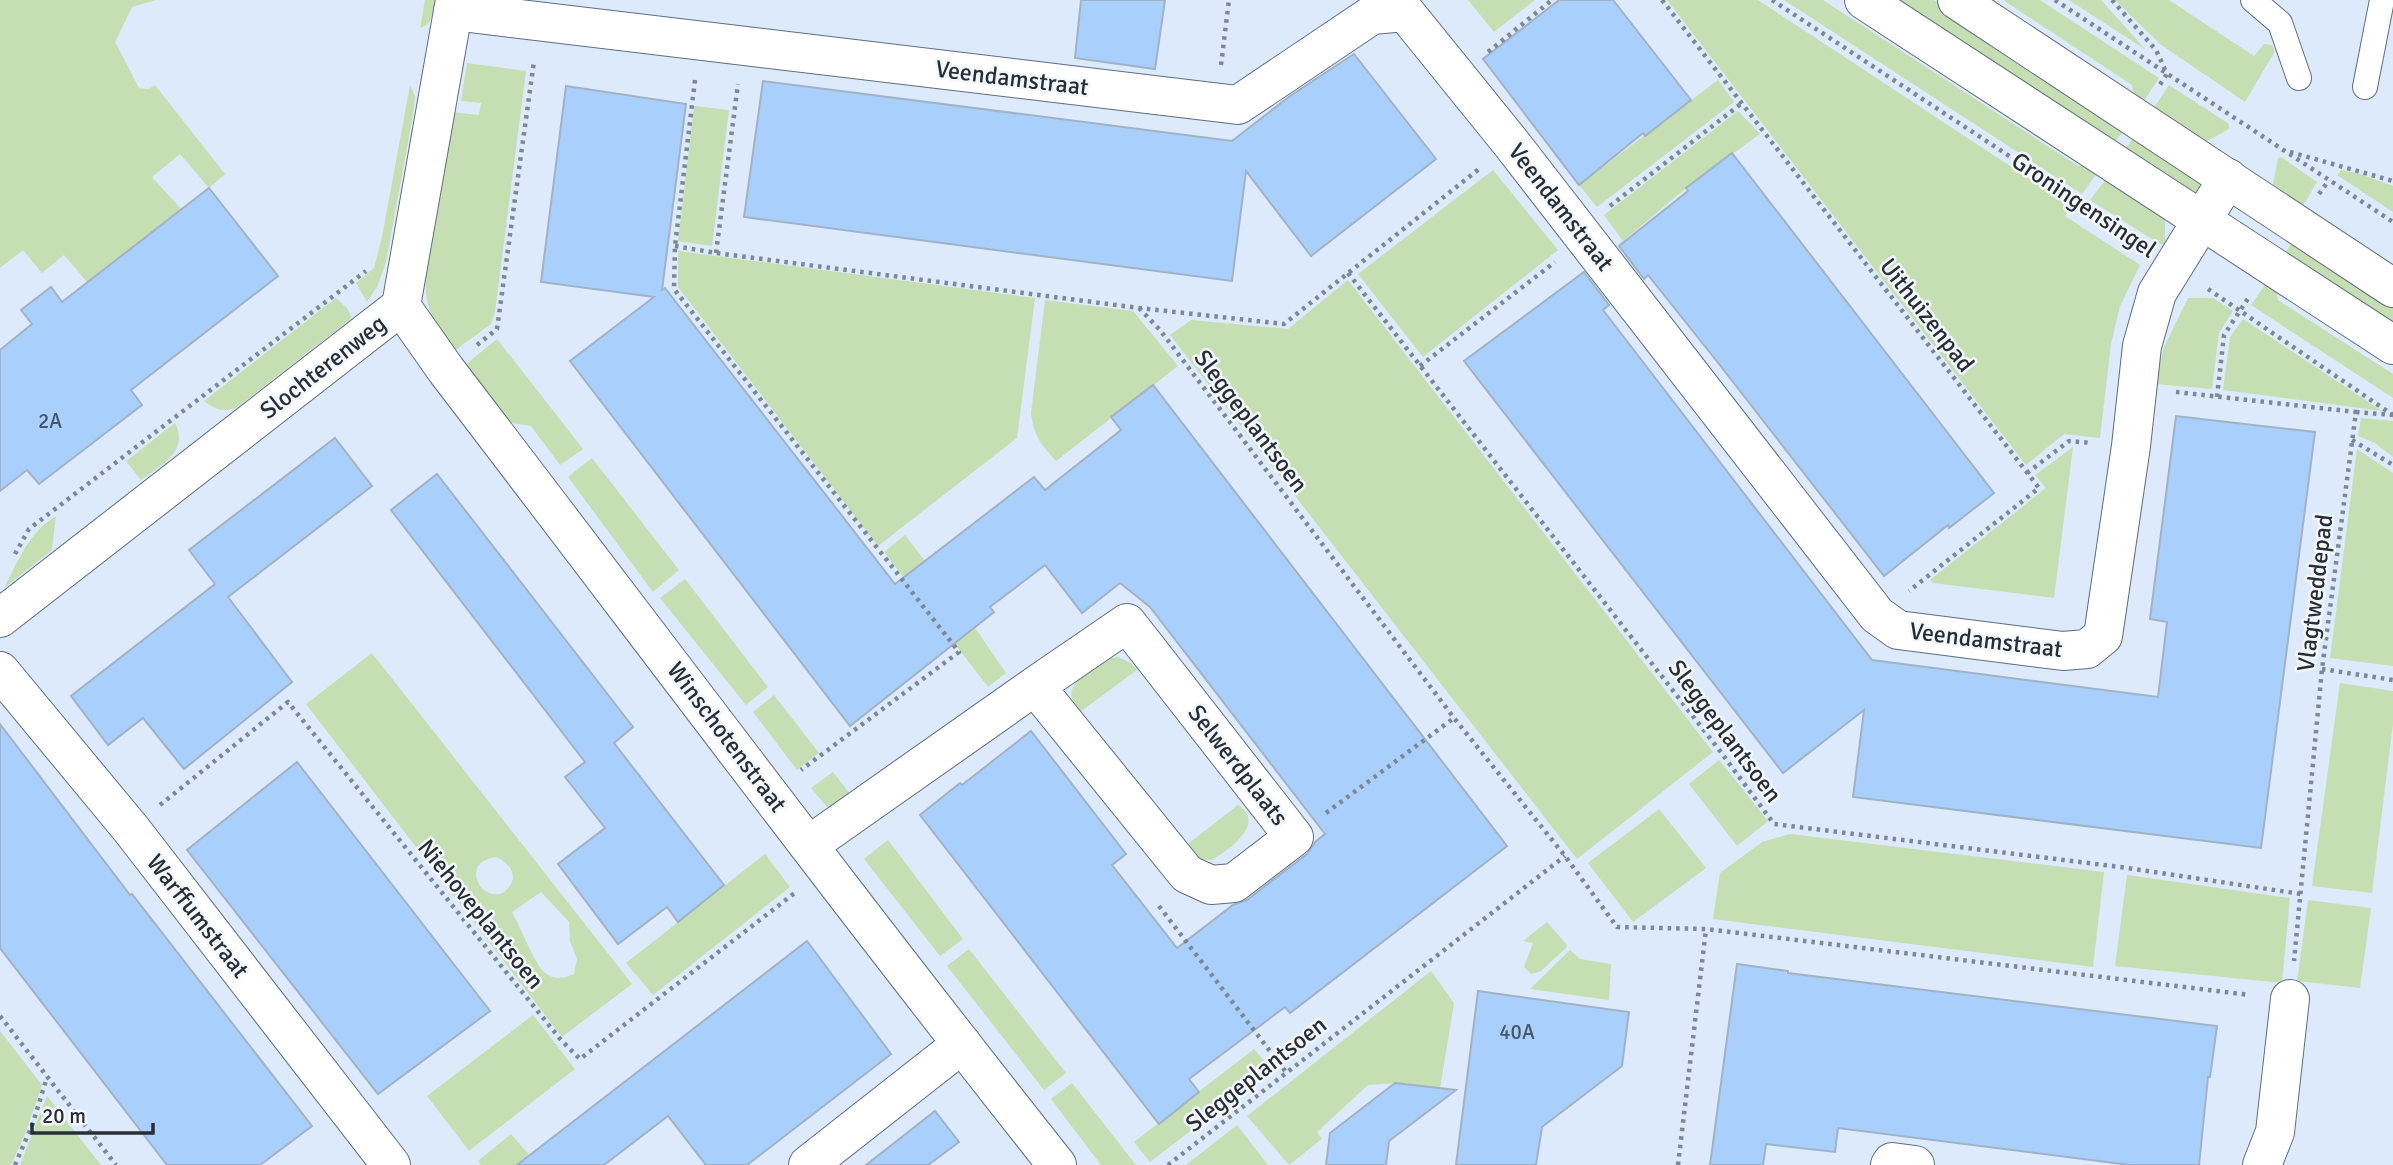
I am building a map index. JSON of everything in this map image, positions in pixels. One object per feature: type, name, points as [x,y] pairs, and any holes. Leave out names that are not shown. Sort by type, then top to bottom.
[{"type":"street","name":"Groningensingel","points":[[1864,0],[2393,345]]},
{"type":"street","points":[[1957,0],[2393,288]]},
{"type":"street","name":"Veendamstraat","points":[[454,5],[700,40],[1238,105],[1372,15],[1405,12],[1511,143],[1877,615],[1898,629],[2063,651],[2087,649],[2103,636],[2143,346],[2157,293],[2228,178]]},
{"type":"street","name":"Slochterenweg","points":[[0,618],[401,306],[454,5]]},
{"type":"street","name":"Winschotenstraat","points":[[401,306],[446,370],[1057,1165]]},
{"type":"street","name":"Selwerdplaats","points":[[818,857],[1035,686],[1127,623],[1294,837],[1234,883],[1211,885],[1187,874]]},
{"type":"street","name":"Warffumstraat","points":[[0,671],[131,829],[391,1165]]},
{"type":"street","points":[[1035,686],[1187,874]]},
{"type":"street","points":[[2262,1165],[2275,1132],[2290,999]]},
{"type":"street","points":[[808,1165],[962,1044]]},
{"type":"street","points":[[1891,1165],[1892,1162],[1915,1165]]},
{"type":"lane","points":[[2253,0],[2280,23],[2299,78]]},
{"type":"lane","points":[[2365,87],[2382,0]]},
{"type":"path","points":[[1216,102],[1229,0]]},
{"type":"path","points":[[1458,77],[1552,0]]},
{"type":"path","name":"Uithuizenpad","points":[[1662,0],[2027,473]]},
{"type":"path","name":"Groningensingel","points":[[1772,0],[2174,265],[2393,415]]},
{"type":"path","points":[[2055,0],[2393,222]]},
{"type":"path","points":[[2112,0],[2156,50],[2167,74]]},
{"type":"path","points":[[446,370],[497,329],[540,19]]},
{"type":"path","points":[[700,40],[675,246],[674,289],[959,652],[770,794]]},
{"type":"path","points":[[716,253],[744,45]]},
{"type":"path","points":[[1420,366],[1742,103]]},
{"type":"path","name":"Sleggeplantsoen","points":[[675,246],[1139,308],[1284,324],[1511,143]]},
{"type":"path","points":[[2286,151],[2383,176],[2393,181]]},
{"type":"path","points":[[12,561],[29,528],[367,271],[371,259]]},
{"type":"path","name":"Sleggeplantsoen","points":[[1348,273],[1774,824],[2120,867],[2301,894]]},
{"type":"path","name":"Sleggeplantsoen","points":[[1139,308],[1160,330],[1454,718],[1617,926],[1706,929],[2290,999]]},
{"type":"path","points":[[2137,388],[2393,415]]},
{"type":"path","name":"Vlagtweddepad","points":[[2290,999],[2322,669],[2356,412]]},
{"type":"path","points":[[2352,440],[2393,465]]},
{"type":"path","points":[[1877,615],[2039,488],[2027,473],[2069,441],[2131,446]]},
{"type":"path","points":[[2322,669],[2393,680]]},
{"type":"path","name":"Niehoveplantsoen","points":[[131,829],[288,702],[561,1040],[580,1059],[818,857]]},
{"type":"path","points":[[1294,837],[1454,718]]},
{"type":"path","name":"Sleggeplantsoen","points":[[1168,1165],[1564,856]]},
{"type":"path","points":[[1187,874],[1154,899],[1286,1072]]},
{"type":"path","points":[[1678,1165],[1706,929]]},
{"type":"path","points":[[0,1016],[116,1165]]},
{"type":"path","points":[[15,1165],[33,1123],[47,1077]]},
{"type":"green space","points":[[0,0],[156,0],[132,7],[115,42],[139,88],[149,89],[155,85],[225,174],[209,188],[180,154],[152,177],[181,209],[87,282],[64,255],[42,273],[23,250],[0,268]]},
{"type":"green space","points":[[425,0],[435,0],[434,9],[430,21],[420,28]]},
{"type":"green space","points":[[1468,0],[1535,0],[1494,32]]},
{"type":"green space","points":[[1667,0],[1758,0],[2071,206],[2065,216],[2140,265],[2120,306],[2111,344],[2100,438],[2064,434],[2026,465]]},
{"type":"green space","points":[[1784,0],[1823,0],[2078,166],[2099,163],[2102,166],[2082,194]]},
{"type":"green space","points":[[1890,0],[1934,0],[2127,126],[2112,146]]},
{"type":"green space","points":[[2003,0],[2040,0],[2159,78],[2140,107],[2136,106],[2132,85]]},
{"type":"green space","points":[[2069,0],[2101,0],[2146,50]]},
{"type":"green space","points":[[2115,0],[2169,0],[2254,56],[2264,44],[2272,45],[2275,51],[2245,102],[2160,44]]},
{"type":"green space","points":[[467,63],[526,71],[495,312],[491,324],[454,351],[431,312],[425,281],[452,112],[479,115],[481,103],[461,101]]},
{"type":"green space","points":[[1718,80],[1734,102],[1597,207],[1579,185]]},
{"type":"green space","points":[[410,85],[415,96],[413,115],[386,262],[378,285],[367,302],[356,283],[374,268]]},
{"type":"green space","points":[[2169,85],[2229,124],[2229,129],[2202,144],[2150,114]]},
{"type":"green space","points":[[694,106],[729,110],[712,246],[678,241]]},
{"type":"green space","points":[[1738,111],[1760,134],[1686,188],[1623,241],[1604,215]]},
{"type":"green space","points":[[2136,134],[2200,182],[2199,192],[2194,195],[2123,153]]},
{"type":"green space","points":[[2281,157],[2317,182],[2301,209],[2272,189],[2278,158]]},
{"type":"green space","points":[[1493,170],[1558,250],[1423,357],[1358,274]]},
{"type":"green space","points":[[2341,170],[2393,186],[2393,212],[2337,175]]},
{"type":"green space","points":[[2110,174],[2165,213],[2165,244],[2160,244],[2090,200]]},
{"type":"green space","points":[[2294,240],[2393,302],[2393,331],[2285,253]]},
{"type":"green space","points":[[678,251],[1035,298],[1017,438],[878,546],[678,287]]},
{"type":"green space","points":[[2269,279],[2274,279],[2278,300],[2393,374],[2393,398],[2251,305]]},
{"type":"green space","points":[[1348,280],[1713,752],[1577,859],[1170,335],[1191,320],[1288,329]]},
{"type":"green space","points":[[336,298],[347,308],[352,318],[236,408],[219,409],[204,401]]},
{"type":"green space","points":[[2188,298],[2213,298],[2233,311],[2219,333],[2212,389],[2155,384],[2164,347]]},
{"type":"green space","points":[[1045,300],[1133,311],[1178,366],[1056,461],[1039,440],[1031,413]]},
{"type":"green space","points":[[2243,319],[2382,411],[2223,390],[2230,337]]},
{"type":"green space","points":[[497,339],[583,449],[560,465],[531,426],[510,423],[465,365]]},
{"type":"green space","points":[[2361,418],[2393,421],[2393,457],[2375,443],[2358,436]]},
{"type":"green space","points":[[175,423],[179,433],[176,450],[141,480],[126,461]]},
{"type":"green space","points":[[2073,447],[2054,598],[1933,583],[1930,580],[2046,488],[2035,475]]},
{"type":"green space","points":[[2357,449],[2393,473],[2393,666],[2330,658]]},
{"type":"green space","points":[[592,458],[679,570],[653,592],[568,477]]},
{"type":"green space","points":[[56,516],[52,550],[4,588],[31,539]]},
{"type":"green space","points":[[905,535],[962,609],[1006,673],[988,687],[884,552]]},
{"type":"green space","points":[[685,579],[768,687],[746,705],[660,598]]},
{"type":"green space","points":[[372,653],[632,984],[562,1037],[306,704]],"holes":[[[496,857],[508,865],[513,878],[509,887],[501,893],[492,894],[485,891],[476,876],[477,868],[484,861]],[[541,892],[569,922],[570,941],[577,959],[574,974],[570,976],[554,977],[543,971],[512,912]]]},
{"type":"green space","points":[[1118,657],[1131,663],[1137,670],[1080,712],[1071,693],[1076,682],[1102,662]]},
{"type":"green space","points":[[2340,683],[2393,691],[2393,724],[2372,893],[2312,886]]},
{"type":"green space","points":[[774,695],[819,753],[797,770],[753,712]]},
{"type":"green space","points":[[1719,760],[1768,821],[1737,846],[1689,784]]},
{"type":"green space","points":[[833,772],[856,802],[833,814],[811,788]]},
{"type":"green space","points":[[1238,805],[1246,812],[1248,820],[1242,836],[1212,860],[1195,859],[1184,847]]},
{"type":"green space","points":[[1659,809],[1706,868],[1633,922],[1588,863]]},
{"type":"green space","points":[[1790,834],[2104,872],[2093,967],[1713,919],[1720,873],[1762,842]]},
{"type":"green space","points":[[888,840],[963,939],[940,956],[864,859]]},
{"type":"green space","points":[[765,854],[790,887],[653,995],[626,963]]},
{"type":"green space","points":[[2127,875],[2290,898],[2282,983],[2115,966]]},
{"type":"green space","points":[[2308,900],[2371,908],[2360,988],[2297,981]]},
{"type":"green space","points":[[1547,922],[1567,945],[1541,971],[1531,974],[1524,967],[1533,943],[1523,941]]},
{"type":"green space","points":[[969,949],[1066,1073],[1044,1090],[947,966]]},
{"type":"green space","points":[[1570,950],[1580,959],[1611,964],[1609,1000],[1530,989]]},
{"type":"green space","points":[[1431,971],[1454,1003],[1440,1089],[1395,1083],[1368,1085],[1317,1132],[1322,1139],[1289,1165],[1247,1116]]},
{"type":"green space","points":[[533,1015],[575,1069],[469,1151],[427,1096]]},
{"type":"green space","points":[[0,1031],[42,1085],[11,1165],[0,1165]]},
{"type":"green space","points":[[1254,1049],[1271,1069],[1150,1162],[1134,1142]]},
{"type":"green space","points":[[1072,1083],[1136,1165],[1101,1165],[1051,1099]]},
{"type":"green space","points":[[47,1096],[101,1165],[20,1165]]},
{"type":"green space","points":[[1237,1125],[1268,1165],[1186,1165]]},
{"type":"green space","points":[[511,1134],[538,1165],[481,1165],[478,1161]]},
{"type":"building","points":[[1081,0],[1165,0],[1155,69],[1075,58]]},
{"type":"building","points":[[1559,0],[1613,0],[1691,100],[1645,136],[1643,133],[1579,185],[1483,59]]},
{"type":"building","points":[[1354,54],[1436,159],[1311,256],[1246,171],[1232,281],[744,217],[763,81],[1232,141],[1290,96]]},
{"type":"building","points":[[566,86],[686,104],[662,290],[665,288],[895,584],[1034,477],[1045,490],[1121,430],[1111,417],[1153,385],[1507,846],[1290,1013],[1285,1007],[1189,1079],[1199,1092],[1159,1124],[920,815],[1031,731],[1126,854],[1112,865],[1177,948],[1233,905],[1247,900],[1307,854],[1325,834],[1150,607],[1120,583],[1082,613],[1045,565],[990,607],[994,612],[850,726],[570,361],[654,297],[541,282]]},
{"type":"building","points":[[1732,153],[1994,493],[1949,528],[1948,525],[1884,576],[1648,275],[1644,279],[1619,246],[1688,191],[1686,188]]},
{"type":"building","points":[[209,188],[278,276],[131,390],[142,405],[39,484],[27,470],[0,491],[0,350],[32,324],[21,310],[51,287],[62,302]]},
{"type":"building","points":[[1584,272],[1609,305],[1603,310],[1872,660],[2158,697],[2167,622],[2150,619],[2176,416],[2315,432],[2261,848],[1853,797],[1864,710],[1783,773],[1464,361]]},
{"type":"building","points":[[335,438],[372,486],[228,597],[292,682],[184,769],[143,718],[108,745],[71,696],[215,584],[189,550]]},
{"type":"building","points":[[437,474],[633,727],[614,743],[724,885],[678,922],[667,907],[618,944],[558,864],[605,828],[565,777],[585,762],[391,510]]},
{"type":"building","points":[[0,724],[130,895],[132,894],[312,1126],[260,1165],[167,1165],[0,948]]},
{"type":"building","points":[[297,762],[490,1011],[378,1094],[187,850]]},
{"type":"building","points":[[807,941],[891,1054],[747,1165],[706,1165],[668,1116],[604,1165],[517,1165]]},
{"type":"building","points":[[1737,964],[1788,973],[2217,1026],[2208,1077],[2199,1165],[2130,1165],[1838,1128],[1835,1152],[1766,1144],[1763,1165],[1710,1165]]},
{"type":"building","points":[[1478,991],[1629,1012],[1622,1066],[1542,1127],[1536,1165],[1456,1165]]},
{"type":"building","points":[[1395,1083],[1456,1090],[1389,1141],[1386,1165],[1326,1165],[1330,1133]]},
{"type":"building","points":[[935,1111],[959,1142],[928,1165],[866,1165]]}]
